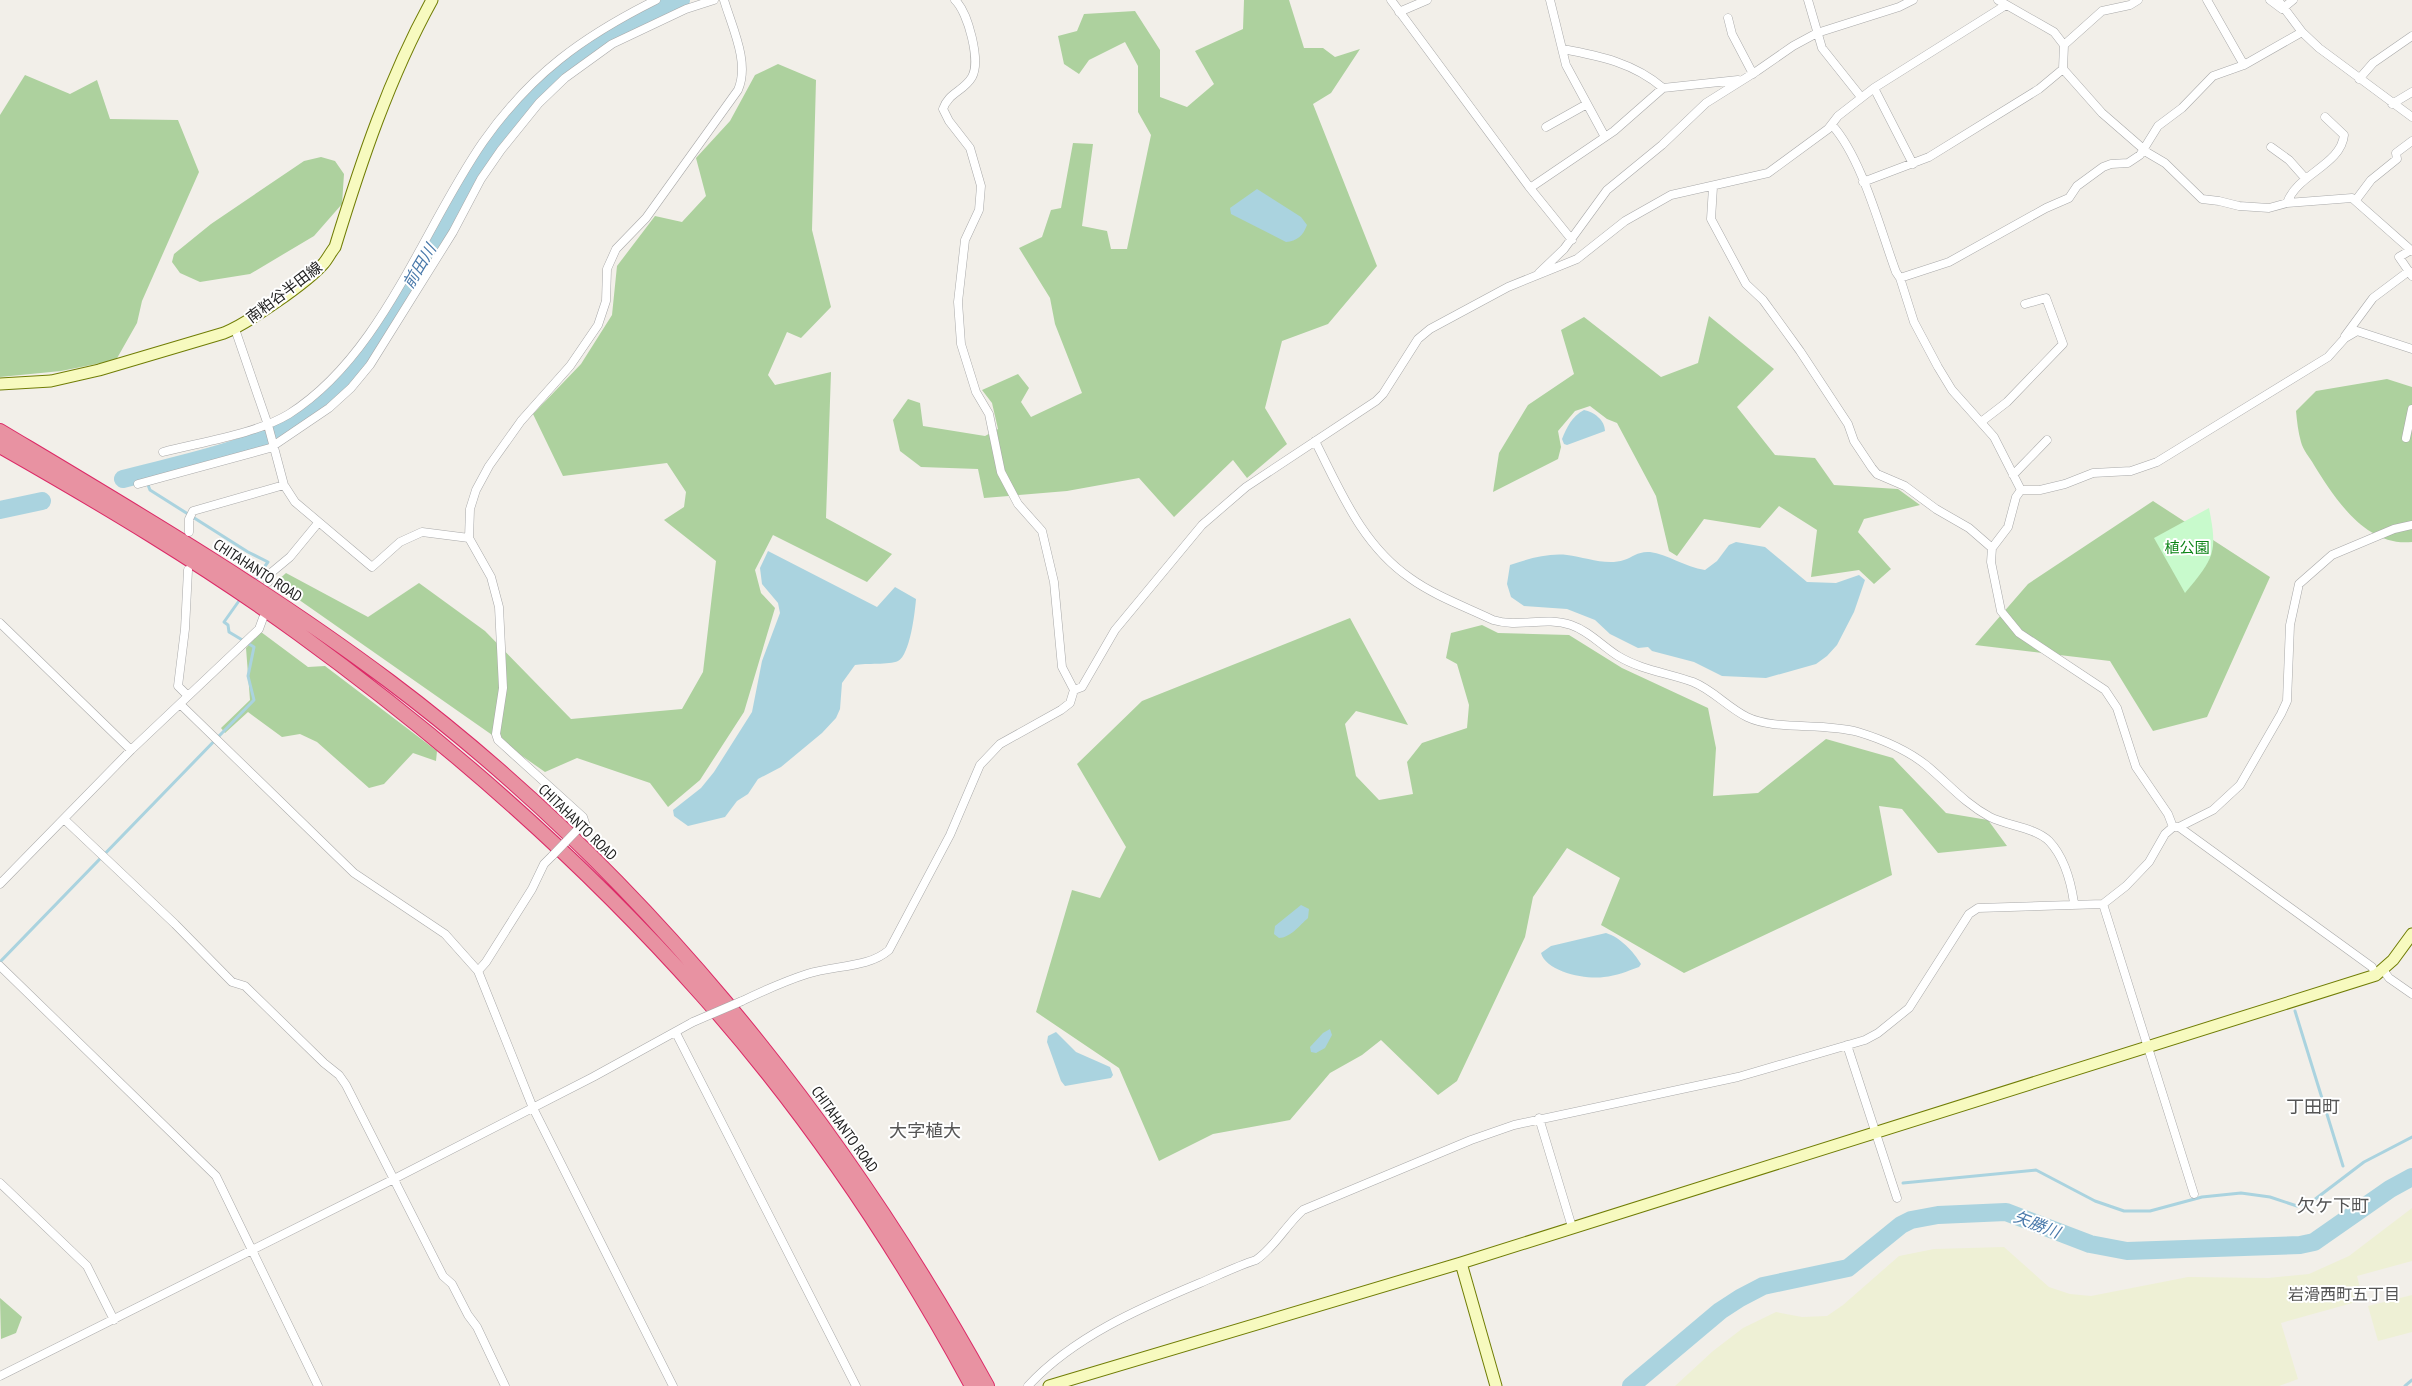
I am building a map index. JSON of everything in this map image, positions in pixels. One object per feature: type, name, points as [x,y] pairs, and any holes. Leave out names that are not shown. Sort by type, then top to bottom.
[{"type":"highway","name":"CHITAHANTO ROAD","points":[[0,431],[185,542],[306,621],[391,682],[459,737],[546,813],[613,878],[682,952],[746,1026],[806,1103],[861,1179],[911,1254],[987,1386]]},
{"type":"highway","name":"CHITAHANTO ROAD","points":[[0,446],[167,544],[297,632],[449,750],[522,814],[600,889],[703,996],[796,1112],[850,1186],[900,1263],[972,1386]]},
{"type":"street","name":"南粕谷半田線","points":[[0,384],[50,381],[99,370],[235,329],[304,280],[323,264],[335,247],[377,118],[410,39],[432,0]]},
{"type":"street","points":[[163,452],[268,425],[288,414],[316,393],[351,358],[368,335],[482,144],[521,95],[562,56],[580,43],[656,0]]},
{"type":"street","points":[[138,484],[274,445],[329,408],[351,388],[370,365],[454,232],[481,179],[500,150],[540,103],[564,78],[612,44],[686,9],[714,0]]},
{"type":"street","points":[[478,971],[486,962],[532,889],[544,864],[585,823],[583,817],[498,740],[496,734],[503,688],[500,607],[491,577],[469,538],[472,500],[490,466],[520,421],[570,366],[598,325],[606,300],[607,269],[616,248],[646,218],[738,90],[742,81],[742,65],[724,0]]},
{"type":"street","points":[[0,1376],[533,1108],[676,1033],[693,1022],[807,974],[837,966],[878,959],[889,950],[950,835],[980,765],[1000,744],[1062,710],[1070,703],[1074,690],[1062,667],[1054,582],[1042,531],[1018,504],[1001,472],[989,414],[976,392],[961,344],[958,302],[965,240],[974,226],[982,200],[981,186],[970,148],[943,109],[950,96],[969,82],[976,66],[973,42],[962,11],[955,0]]},
{"type":"street","points":[[1391,0],[1530,188],[1572,240]]},
{"type":"street","points":[[1399,12],[1427,0]]},
{"type":"street","points":[[1550,0],[1563,49],[1561,54],[1605,137]]},
{"type":"street","points":[[1808,0],[1817,33],[1827,56],[1861,97]]},
{"type":"street","points":[[1538,274],[1572,240],[1597,203],[1612,185],[1662,145],[1706,103],[1793,46],[1817,33],[1899,7],[1913,0]]},
{"type":"street","points":[[1998,0],[2054,32],[2064,45],[2063,69],[2102,113],[2144,149],[2165,163],[2202,199],[2251,208],[2268,208],[2287,203],[2356,200],[2411,250],[2399,257],[2411,273],[2373,298],[2346,332],[2345,338]]},
{"type":"street","points":[[2064,45],[2102,11],[2130,5],[2138,0]]},
{"type":"street","points":[[2207,0],[2244,65]]},
{"type":"street","points":[[2270,0],[2282,9],[2302,32],[2359,79],[2412,117]]},
{"type":"street","points":[[2278,0],[2282,9]]},
{"type":"street","points":[[2282,9],[2293,0]]},
{"type":"street","points":[[1074,690],[1082,687],[1115,630],[1131,608],[1202,526],[1246,487],[1379,397],[1418,339],[1430,329],[1508,287],[1538,274],[1549,272],[1577,259],[1625,221],[1671,195],[1768,173],[1832,125],[1838,116],[1861,97],[2006,5]]},
{"type":"street","points":[[1728,18],[1732,34],[1753,74]]},
{"type":"street","points":[[1900,278],[1948,262],[1985,244],[2046,208],[2069,198],[2077,186],[2091,175],[2111,164],[2128,163],[2144,149],[2158,126],[2182,108],[2213,76],[2244,65],[2302,32]]},
{"type":"street","points":[[2359,79],[2373,63],[2412,36]]},
{"type":"street","points":[[1563,49],[1600,56],[1626,65],[1646,75],[1663,88]]},
{"type":"street","points":[[1863,182],[1913,164],[1937,152],[1972,128],[2039,89],[2063,69]]},
{"type":"street","points":[[1530,188],[1605,137],[1663,88],[1720,84],[1744,79]]},
{"type":"street","points":[[1874,88],[1913,164]]},
{"type":"street","points":[[2392,104],[2412,92]]},
{"type":"street","points":[[1546,127],[1587,104]]},
{"type":"street","points":[[2287,203],[2290,195],[2305,178],[2333,156],[2343,141],[2344,136],[2325,117]]},
{"type":"street","points":[[1832,125],[1848,148],[1863,182],[1900,278],[1914,322],[1952,390],[1994,437],[2021,490]]},
{"type":"street","points":[[2356,200],[2372,180],[2397,159],[2396,153],[2412,141]]},
{"type":"street","points":[[2271,147],[2289,160],[2305,178]]},
{"type":"street","points":[[1713,187],[1711,220],[1746,284],[1763,300],[1800,351],[1848,424],[1854,440],[1872,468],[1877,474],[1905,486],[1936,509],[1969,528],[1992,548]]},
{"type":"street","points":[[1981,422],[2007,402],[2063,344],[2046,298],[2025,304]]},
{"type":"street","points":[[235,329],[268,425],[284,485],[295,502],[318,523],[372,567],[400,542],[422,532],[469,538]]},
{"type":"street","points":[[2021,490],[2040,490],[2094,473],[2132,471],[2157,462],[2328,358],[2345,338],[2357,331],[2412,349]]},
{"type":"street","points":[[2406,438],[2412,409]]},
{"type":"street","points":[[2013,474],[2047,440]]},
{"type":"street","points":[[1315,441],[1351,513],[1363,532],[1390,563],[1411,579],[1493,620],[1505,624],[1545,622],[1571,625],[1587,632],[1618,656],[1642,667],[1694,683],[1736,710],[1762,722],[1840,728],[1896,748],[1925,765],[1970,806],[1992,818],[2035,833],[2048,840],[2064,864],[2074,903]]},
{"type":"street","points":[[189,532],[189,519],[193,511],[284,485]]},
{"type":"street","points":[[2021,490],[2016,497],[2008,527],[1992,548],[1991,562],[2001,610],[2019,634],[2105,690],[2116,708],[2136,767],[2176,827],[2412,994]]},
{"type":"street","points":[[268,582],[272,572],[290,557],[318,523]]},
{"type":"street","points":[[1028,1386],[1084,1341],[1138,1310],[1161,1298],[1256,1260],[1266,1253],[1303,1210],[1514,1124],[1738,1077],[1865,1040],[1878,1033],[1909,1008],[1964,922],[1978,908],[1986,906],[2019,908],[2074,903],[2103,904],[2126,886],[2149,862],[2165,834],[2213,810],[2240,785],[2287,701],[2290,625],[2299,584],[2332,555],[2394,528],[2412,524]]},
{"type":"street","points":[[187,695],[178,686],[185,629],[188,570]]},
{"type":"street","points":[[0,884],[131,750],[259,629],[263,618]]},
{"type":"street","points":[[0,623],[131,750]]},
{"type":"street","points":[[180,704],[354,873],[445,934],[478,971],[533,1108],[673,1386]]},
{"type":"street","points":[[64,819],[175,924],[232,982],[245,986],[339,1075],[346,1085],[392,1180],[443,1276],[452,1284],[468,1315],[477,1327],[505,1386]]},
{"type":"street","points":[[2103,904],[2194,1194]]},
{"type":"street","points":[[1049,1386],[1461,1263],[2148,1048],[2380,973],[2412,934]]},
{"type":"street","points":[[0,966],[216,1176],[318,1386]]},
{"type":"street","points":[[676,1033],[856,1386]]},
{"type":"street","points":[[1847,1045],[1897,1198]]},
{"type":"street","points":[[1539,1118],[1572,1227]]},
{"type":"street","points":[[0,1183],[87,1266],[114,1320]]},
{"type":"street","points":[[1461,1263],[1496,1386]]},
{"type":"green space","points":[[1244,0],[1289,0],[1304,48],[1323,48],[1335,57],[1360,49],[1331,93],[1313,104],[1377,266],[1328,324],[1282,341],[1265,408],[1287,444],[1247,478],[1233,460],[1174,517],[1139,478],[1067,491],[984,498],[978,469],[921,467],[900,451],[893,420],[908,399],[920,403],[923,426],[985,436],[998,429],[992,403],[982,390],[1018,374],[1029,388],[1021,402],[1031,417],[1082,393],[1055,324],[1050,298],[1019,248],[1042,237],[1051,210],[1061,208],[1073,143],[1093,144],[1082,226],[1107,231],[1111,249],[1127,249],[1151,135],[1138,112],[1138,66],[1125,42],[1089,60],[1079,74],[1064,64],[1058,36],[1077,31],[1084,14],[1135,11],[1160,50],[1160,97],[1187,107],[1214,84],[1195,51],[1243,29]]},
{"type":"green space","points":[[778,64],[816,80],[812,230],[831,307],[801,338],[787,332],[768,375],[775,385],[831,372],[826,518],[892,554],[867,582],[773,535],[755,570],[761,593],[775,608],[744,712],[700,780],[668,807],[650,783],[577,758],[545,772],[275,583],[286,573],[368,617],[419,583],[485,631],[571,719],[682,709],[703,672],[716,561],[664,520],[684,507],[686,492],[667,463],[563,476],[533,414],[581,364],[612,315],[617,266],[655,216],[682,222],[706,196],[696,158],[730,121],[755,75]]},
{"type":"green space","points":[[25,75],[70,94],[97,80],[110,119],[178,120],[199,172],[142,301],[137,323],[116,360],[61,371],[0,377],[0,115]]},
{"type":"green space","points":[[321,157],[335,161],[344,174],[342,204],[314,236],[250,274],[200,282],[180,273],[172,262],[174,254],[211,224],[304,161]]},
{"type":"green space","points":[[1709,316],[1774,369],[1737,407],[1775,455],[1815,458],[1834,485],[1898,489],[1920,505],[1864,519],[1858,532],[1891,569],[1874,584],[1859,570],[1811,577],[1817,530],[1779,506],[1760,528],[1704,519],[1677,556],[1669,551],[1656,496],[1617,423],[1607,419],[1590,406],[1575,411],[1558,431],[1561,447],[1558,459],[1493,492],[1499,453],[1528,405],[1574,374],[1561,330],[1584,317],[1661,377],[1698,363]]},
{"type":"green space","points":[[2387,379],[2412,387],[2412,542],[2395,542],[2380,537],[2366,529],[2342,506],[2305,451],[2298,427],[2296,411],[2316,391]]},
{"type":"green space","points":[[2153,501],[2270,577],[2207,717],[2153,731],[2110,661],[1975,645],[2028,584]]},
{"type":"green space","name":"植公園","points":[[2209,508],[2213,535],[2211,554],[2208,563],[2185,593],[2154,538]]},
{"type":"green space","points":[[1350,618],[1408,725],[1356,711],[1345,724],[1356,776],[1379,800],[1413,794],[1407,762],[1422,743],[1467,728],[1469,705],[1457,664],[1446,658],[1451,633],[1482,625],[1498,633],[1569,635],[1622,668],[1708,708],[1716,748],[1713,796],[1758,793],[1826,739],[1893,758],[1946,813],[1988,820],[2007,846],[1938,853],[1902,809],[1879,806],[1892,875],[1684,973],[1601,925],[1620,878],[1567,848],[1533,897],[1525,937],[1457,1081],[1438,1095],[1381,1040],[1362,1055],[1330,1073],[1290,1120],[1213,1134],[1159,1161],[1119,1068],[1036,1012],[1072,890],[1100,898],[1126,847],[1077,764],[1142,701]]},
{"type":"green space","points":[[261,632],[308,667],[325,666],[437,751],[436,761],[413,753],[384,784],[369,788],[317,742],[300,734],[282,737],[248,712],[225,733],[221,728],[250,700],[246,648]]},
{"type":"green space","points":[[2412,1208],[2412,1261],[2357,1276],[2363,1300],[2281,1323],[2298,1379],[2279,1386],[1675,1386],[1713,1351],[1743,1328],[1776,1312],[1802,1317],[1827,1316],[1843,1305],[1899,1256],[1934,1249],[2004,1247],[2049,1287],[2070,1294],[2091,1296],[2188,1277],[2268,1278],[2309,1274],[2349,1256]]},
{"type":"green space","points":[[2412,1295],[2412,1332],[2378,1341],[2368,1306]]},
{"type":"green space","points":[[0,1298],[22,1317],[16,1333],[1,1339]]},
{"type":"water","points":[[1257,189],[1301,217],[1307,225],[1299,237],[1286,242],[1231,214],[1230,208]]},
{"type":"water","points":[[1584,410],[1598,417],[1605,427],[1605,431],[1567,445],[1564,444],[1562,439],[1568,426],[1576,415]]},
{"type":"water","points":[[1736,542],[1765,547],[1807,582],[1836,583],[1859,575],[1865,580],[1854,612],[1837,645],[1816,664],[1766,678],[1722,676],[1694,662],[1652,651],[1648,647],[1638,648],[1610,634],[1595,620],[1567,609],[1524,606],[1511,597],[1507,584],[1510,565],[1552,555],[1567,555],[1617,562],[1642,552],[1650,552],[1705,570],[1717,561],[1729,545]]},
{"type":"water","points":[[768,551],[877,607],[895,587],[916,599],[909,642],[906,651],[898,661],[855,665],[842,683],[840,709],[836,718],[822,733],[781,767],[758,779],[748,794],[737,801],[725,817],[688,826],[674,816],[673,810],[701,788],[714,772],[752,712],[762,661],[780,613],[778,603],[762,584],[760,568]]},
{"type":"water","points":[[1301,905],[1309,909],[1308,918],[1291,934],[1279,938],[1274,934],[1275,926]]},
{"type":"water","points":[[1606,933],[1621,941],[1631,950],[1641,964],[1639,967],[1613,976],[1597,978],[1578,976],[1559,970],[1544,960],[1541,953],[1551,946]]},
{"type":"water","points":[[1330,1029],[1332,1035],[1325,1048],[1316,1053],[1311,1052],[1310,1047],[1323,1033]]},
{"type":"water","points":[[1056,1032],[1076,1052],[1110,1067],[1113,1075],[1111,1078],[1065,1086],[1061,1081],[1047,1042],[1048,1036]]},
{"type":"waterway","name":"前田川","points":[[123,479],[192,462],[260,440],[281,430],[317,406],[346,378],[370,346],[414,277],[490,149],[529,101],[574,60],[599,43],[625,27],[681,0]]},
{"type":"waterway","points":[[148,485],[150,490],[248,552],[268,562],[254,581]]},
{"type":"waterway","name":"前田川","points":[[0,510],[42,501]]},
{"type":"waterway","points":[[0,962],[254,700],[248,676],[254,647],[229,632],[228,625],[224,622],[241,598]]},
{"type":"waterway","points":[[2295,1011],[2343,1166]]},
{"type":"waterway","points":[[1903,1183],[2036,1170],[2095,1201],[2124,1211],[2150,1211],[2202,1197],[2241,1193],[2270,1197],[2297,1206],[2314,1200],[2364,1162],[2412,1137]]},
{"type":"waterway","name":"矢勝川","points":[[1631,1386],[1720,1311],[1740,1298],[1763,1286],[1848,1268],[1901,1225],[1911,1220],[1938,1215],[2006,1212],[2090,1244],[2127,1251],[2300,1245],[2314,1242],[2390,1189],[2412,1177]]},
{"type":"waterway","points":[[2405,1386],[2412,1380]]},
{"type":"district","name":"丁田町","points":[[2313,1106]]},
{"type":"district","name":"大字植大","points":[[925,1130]]},
{"type":"district","name":"欠ケ下町","points":[[2333,1205]]},
{"type":"district","name":"岩滑西町五丁目","points":[[2344,1294]]}]
